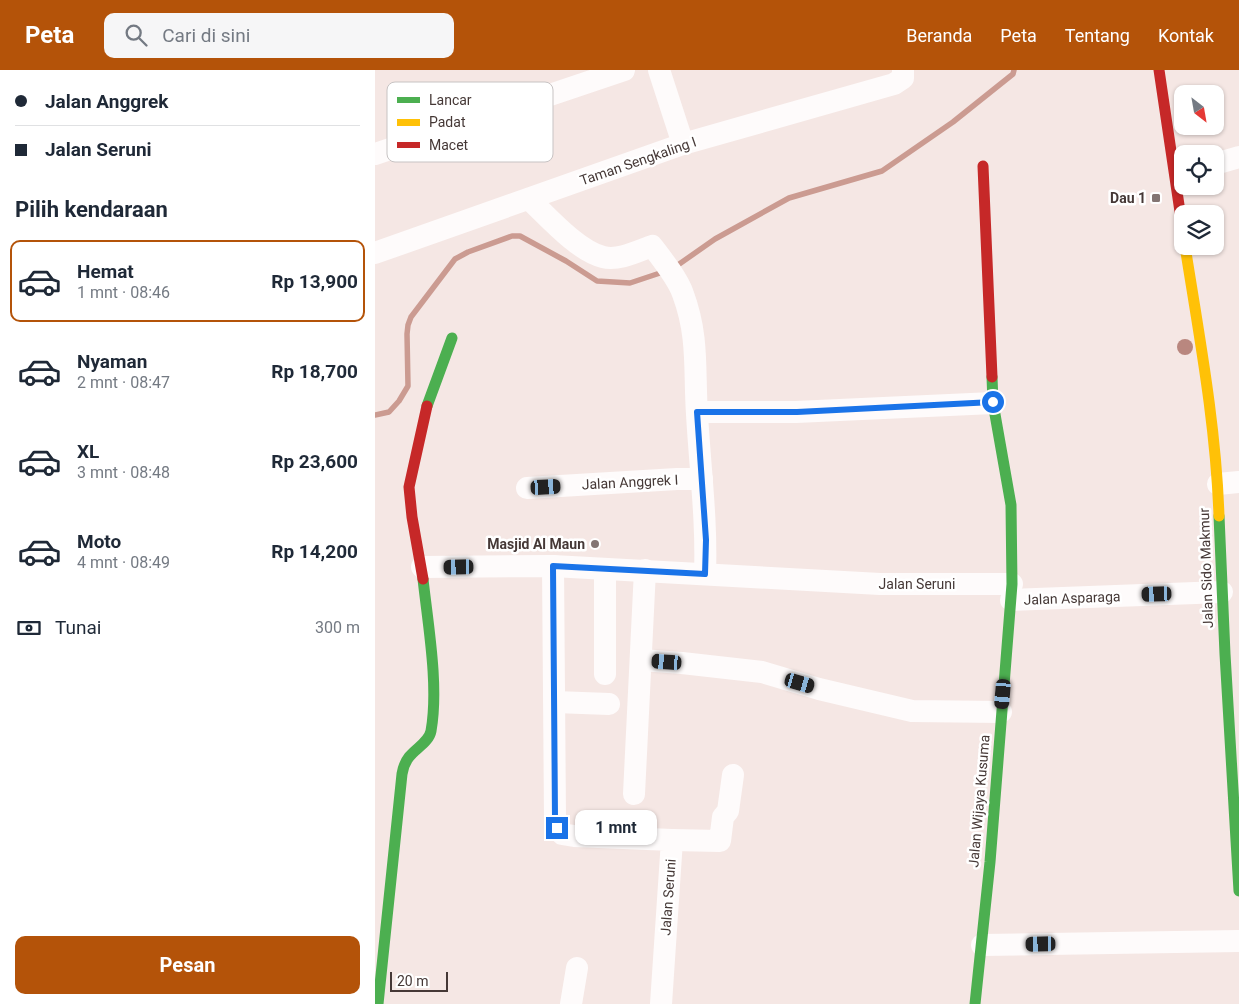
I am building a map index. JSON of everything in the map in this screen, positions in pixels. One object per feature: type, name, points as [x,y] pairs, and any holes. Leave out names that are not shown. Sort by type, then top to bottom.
[{"type":"street","points":[[553,94],[624,70]]},
{"type":"street","points":[[659,70],[683,144]]},
{"type":"street","points":[[1159,70],[1174,153]]},
{"type":"street","name":"Taman Sengkaling I","points":[[375,253],[683,144],[894,84],[903,74]]},
{"type":"street","points":[[375,154],[387,150]]},
{"type":"street","points":[[1224,161],[1239,157]]},
{"type":"street","name":"Jalan Wijaya Kusuma","points":[[975,1004],[982,945],[1012,592],[1011,505],[993,402],[983,166]]},
{"type":"street","points":[[529,199],[578,245],[603,257],[623,256],[652,246],[683,292],[693,326],[696,348],[697,412],[706,540],[705,574]]},
{"type":"street","name":"Jalan Sido Makmur","points":[[1186,255],[1209,404],[1229,483],[1222,592],[1232,653],[1239,891]]},
{"type":"street","points":[[378,1004],[402,774],[409,757],[427,740],[431,733],[434,690],[422,567],[412,517],[409,487],[425,413],[452,338]]},
{"type":"street","points":[[697,412],[797,412],[993,402]]},
{"type":"street","name":"Jalan Anggrek I","points":[[527,488],[702,479]]},
{"type":"street","name":"Jalan Seruni","points":[[553,566],[555,818],[557,828],[562,834],[672,840],[661,1004]]},
{"type":"street","name":"Jalan Seruni","points":[[422,567],[553,566],[1012,592]]},
{"type":"street","points":[[605,569],[605,674]]},
{"type":"street","points":[[634,794],[645,570]]},
{"type":"street","name":"Jalan Asparaga","points":[[1012,592],[1222,592]]},
{"type":"street","points":[[641,660],[762,672],[819,689],[912,710],[1001,712]]},
{"type":"street","points":[[555,702],[609,704]]},
{"type":"street","points":[[672,840],[720,841],[723,817],[728,811],[733,775]]},
{"type":"street","points":[[982,945],[1239,941]]},
{"type":"street","points":[[571,1004],[577,968]]},
{"type":"waterway","points":[[675,267],[715,239],[789,198],[882,171],[953,122],[1013,74],[1014,70]]},
{"type":"waterway","points":[[375,415],[389,412],[399,401],[408,386],[407,334],[411,317],[455,259],[468,252],[512,236],[520,236],[566,261],[597,281],[630,283],[666,271]]},
{"type":"traffic: fast","points":[[427,406],[452,338]]},
{"type":"traffic: fast","points":[[975,1004],[990,862],[1012,584],[1011,505],[993,403],[992,377]]},
{"type":"traffic: fast","points":[[1219,516],[1239,891]]},
{"type":"traffic: fast","points":[[378,1004],[402,772],[409,757],[430,735],[433,713],[432,655],[423,579]]},
{"type":"traffic: slow","points":[[1186,255],[1211,414],[1219,516]]},
{"type":"traffic: jam","points":[[1159,70],[1179,205]]},
{"type":"traffic: jam","points":[[983,166],[992,377]]},
{"type":"traffic: jam","points":[[423,579],[412,517],[409,487],[427,406]]},
{"type":"place","name":"Dau 1","points":[[1156,198]]},
{"type":"place","name":"Masjid Al Maun","points":[[595,544]]},
{"type":"route","points":[[557,828],[555,818],[553,566],[705,574],[706,540],[697,412],[797,412],[993,402]]}]
